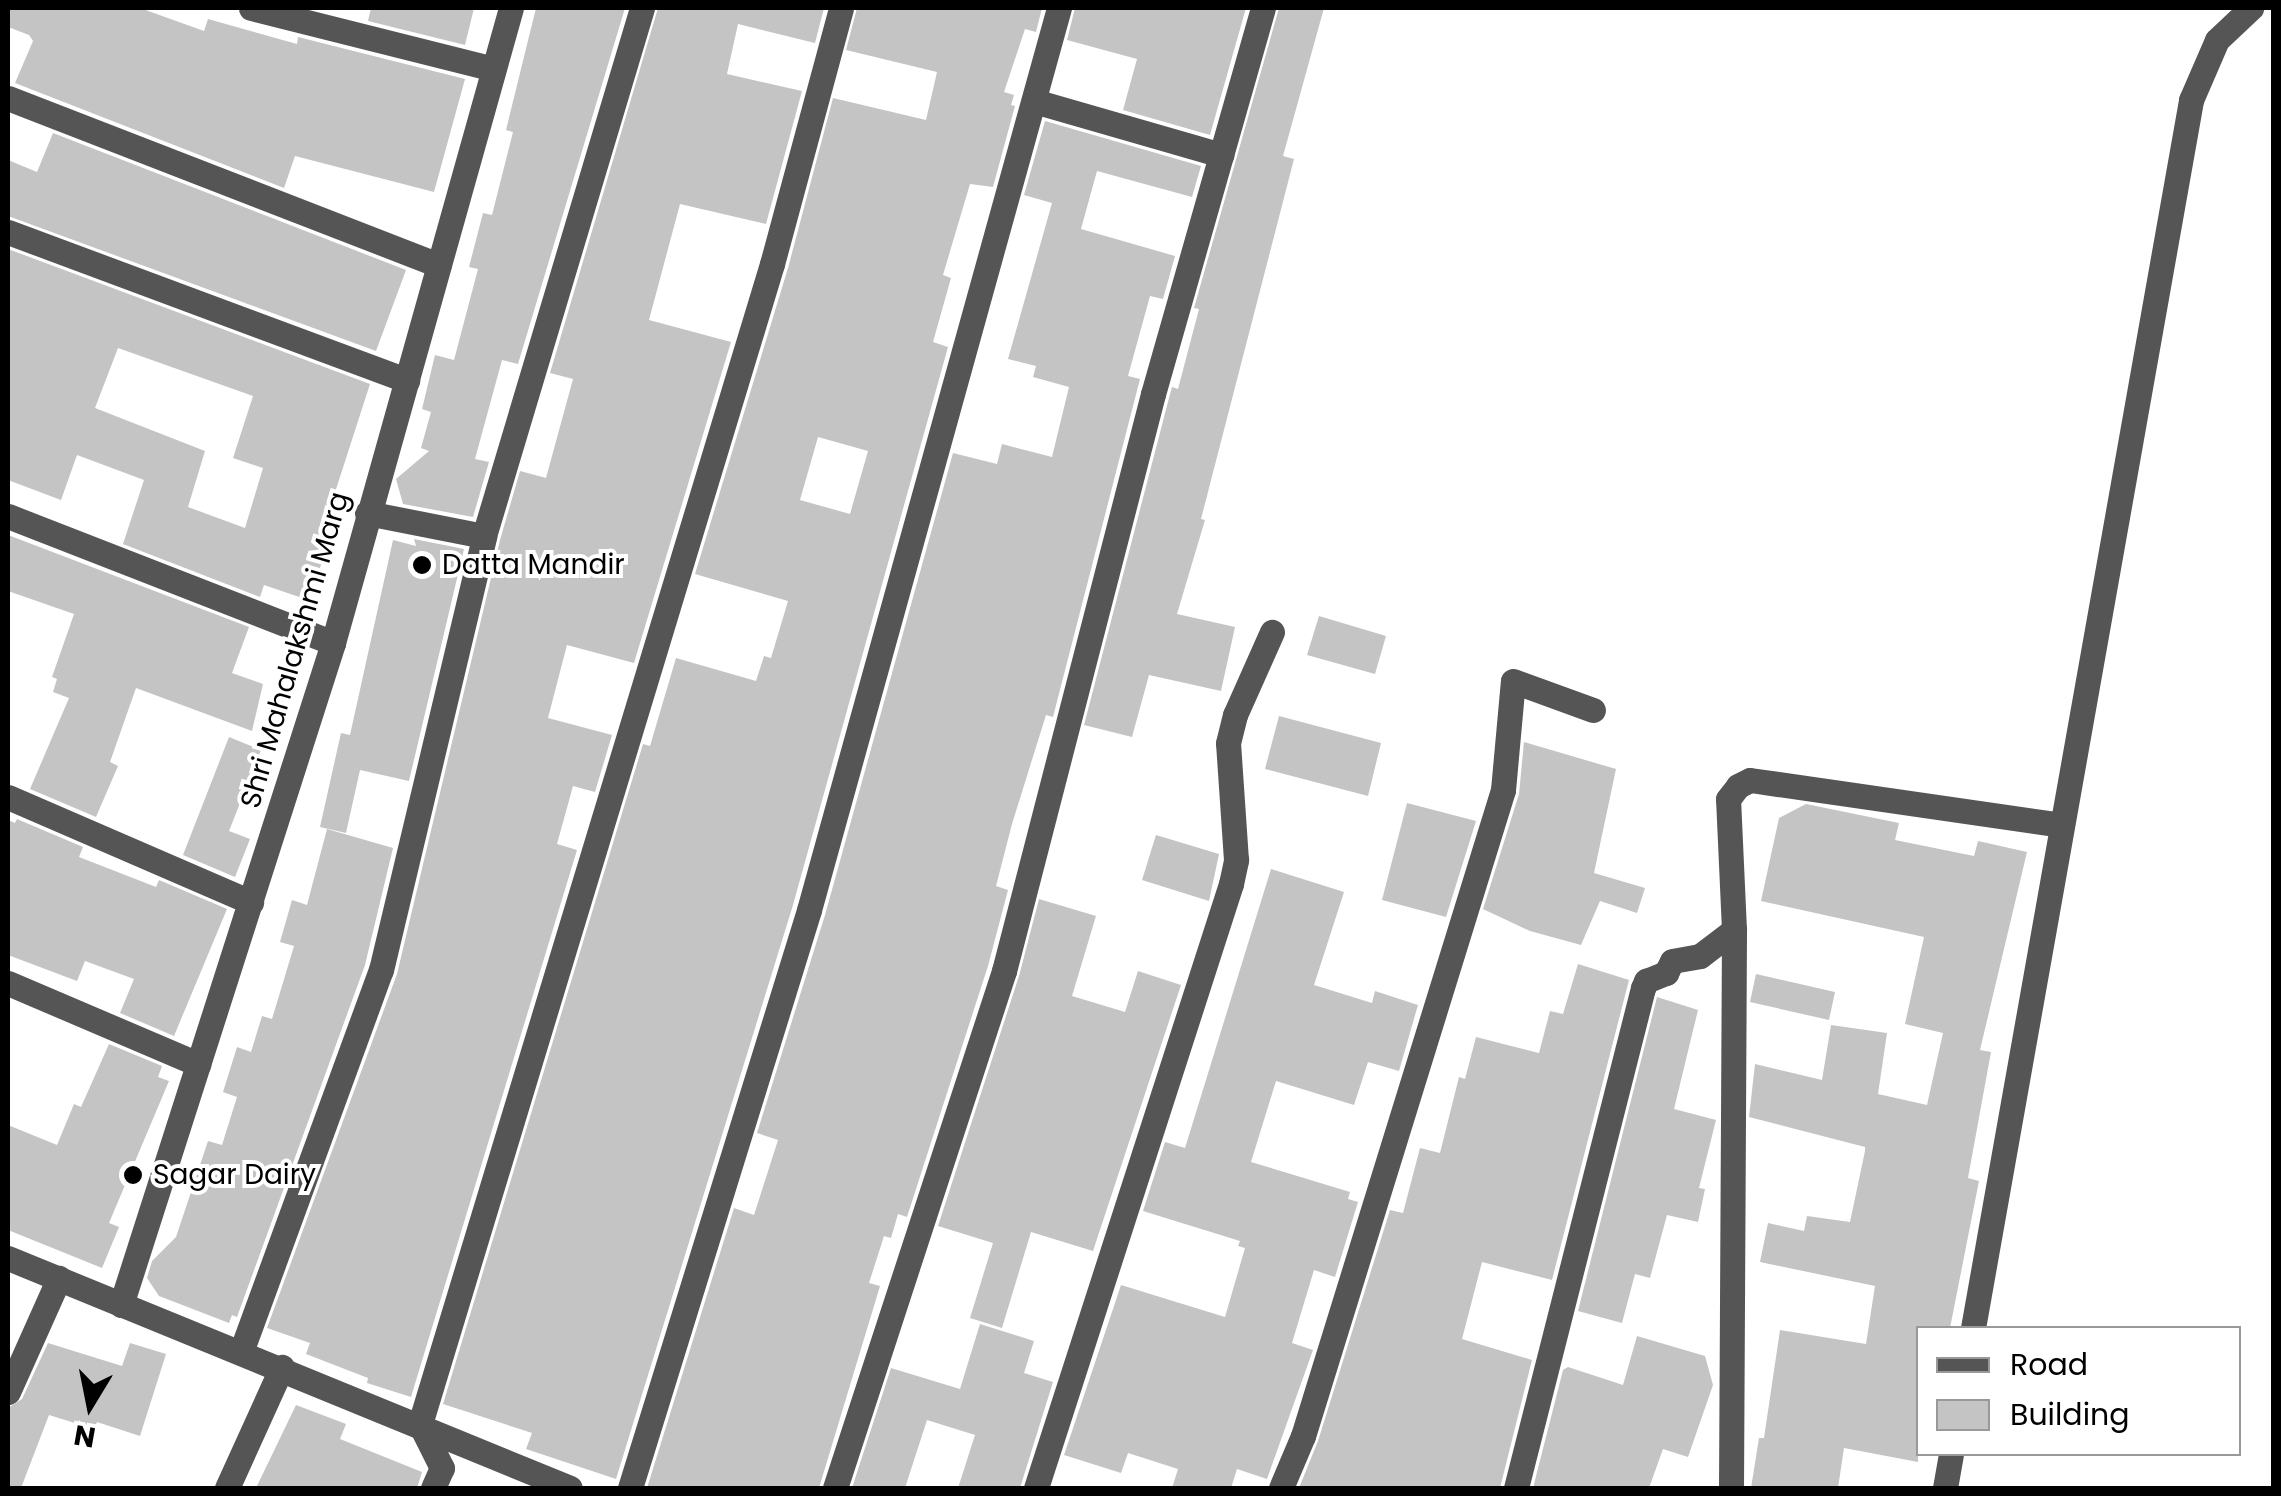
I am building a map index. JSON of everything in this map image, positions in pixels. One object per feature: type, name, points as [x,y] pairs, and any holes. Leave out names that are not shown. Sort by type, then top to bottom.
[{"type":"street","points":[[251,8],[494,69]]},
{"type":"street","name":"Shri Mahalakshmi Marg","points":[[121,1305],[333,643],[510,8]]},
{"type":"street","points":[[241,1352],[381,970],[484,536],[642,8]]},
{"type":"street","points":[[433,1488],[442,1468],[420,1424],[772,264],[841,8]]},
{"type":"street","points":[[630,1488],[809,910],[1059,8]]},
{"type":"street","points":[[835,1488],[1004,972],[1153,394],[1262,8]]},
{"type":"street","points":[[2218,8],[2247,11]]},
{"type":"street","points":[[1974,1326],[2190,100],[2217,40],[2247,11]]},
{"type":"street","points":[[8,98],[439,264]]},
{"type":"street","points":[[1034,101],[1221,155]]},
{"type":"street","points":[[8,232],[407,380]]},
{"type":"street","points":[[367,513],[484,536]]},
{"type":"street","points":[[8,516],[333,643]]},
{"type":"street","points":[[1036,1488],[1231,884],[1236,860],[1228,744],[1235,715],[1272,632]]},
{"type":"street","points":[[1280,1488],[1304,1436],[1504,790],[1514,681],[1593,710]]},
{"type":"street","points":[[1731,1488],[1734,930],[1726,812],[1738,786],[1750,780],[2062,824]]},
{"type":"street","points":[[8,797],[251,902]]},
{"type":"street","points":[[1516,1488],[1643,988],[1646,981],[1666,973],[1672,961],[1700,956],[1734,930]]},
{"type":"street","points":[[8,983],[198,1064]]},
{"type":"street","points":[[8,1258],[570,1488]]},
{"type":"street","points":[[8,1392],[59,1278]]},
{"type":"street","points":[[228,1488],[282,1367]]},
{"type":"street","points":[[1945,1488],[1952,1456]]},
{"type":"building","points":[[8,8],[140,8],[204,31],[208,19],[297,44],[298,37],[465,79],[434,192],[295,156],[284,188],[15,83],[33,41],[29,35],[8,27]]},
{"type":"building","points":[[371,8],[474,8],[465,45],[368,21]]},
{"type":"building","points":[[536,8],[625,8],[518,364],[502,360],[475,459],[489,462],[473,517],[403,504],[396,479],[429,451],[421,448],[431,412],[422,409],[435,355],[454,360],[478,269],[469,267],[483,213],[492,215],[513,132],[506,130]]},
{"type":"building","points":[[658,8],[824,8],[815,43],[738,24],[727,74],[802,91],[766,224],[680,204],[649,320],[731,342],[634,663],[567,645],[548,718],[612,735],[595,792],[573,786],[557,844],[577,850],[411,1397],[367,1383],[368,1378],[306,1354],[310,1343],[267,1328],[397,974],[500,540],[520,471],[546,478],[573,379],[550,373]]},
{"type":"building","points":[[857,8],[1042,8],[1036,32],[1025,29],[1004,92],[1014,95],[1011,105],[1015,106],[993,187],[970,184],[943,275],[951,278],[933,342],[948,347],[793,905],[616,1479],[526,1449],[532,1433],[443,1404],[643,744],[650,746],[676,658],[756,681],[764,656],[771,658],[788,601],[695,574],[788,268],[833,98],[926,120],[937,72],[846,50]],"holes":[[[818,437],[868,451],[850,514],[800,500]]]},
{"type":"building","points":[[1075,8],[1246,8],[1210,135],[1123,110],[1137,59],[1067,40]]},
{"type":"building","points":[[1279,8],[1324,8],[1283,156],[1294,159],[1201,519],[1205,520],[1177,614],[1235,627],[1221,691],[1149,675],[1132,737],[1084,725],[1169,398],[1172,387],[1178,389],[1199,309],[1194,308]]},
{"type":"building","points":[[1045,121],[1201,166],[1192,197],[1097,171],[1081,229],[1175,256],[1163,299],[1150,296],[1128,376],[1140,379],[1053,717],[1046,715],[1012,824],[996,886],[1008,890],[988,966],[907,1217],[898,1214],[891,1238],[884,1236],[869,1283],[880,1286],[819,1488],[647,1488],[734,1208],[754,1215],[778,1140],[757,1133],[825,915],[953,453],[997,464],[1002,444],[1052,457],[1069,387],[1033,377],[1036,366],[1008,359],[1052,203],[1024,195]]},
{"type":"building","points":[[53,133],[406,270],[376,351],[8,216],[8,160],[37,172]]},
{"type":"building","points":[[8,249],[370,384],[318,545],[333,533],[308,600],[264,585],[260,597],[123,544],[144,480],[77,455],[61,500],[8,480]],"holes":[[[118,348],[253,396],[233,458],[263,468],[245,528],[188,507],[205,451],[95,408]]]},
{"type":"building","points":[[8,535],[249,627],[232,673],[263,684],[252,731],[136,688],[110,762],[118,766],[96,817],[30,789],[69,698],[53,692],[57,679],[52,677],[74,614],[8,591]]},
{"type":"building","points":[[414,539],[464,549],[409,781],[360,770],[346,833],[320,827],[341,733],[350,735],[393,540],[416,546]]},
{"type":"building","points":[[1319,616],[1386,636],[1375,674],[1307,655]]},
{"type":"building","points":[[1279,716],[1381,743],[1368,796],[1265,769]]},
{"type":"building","points":[[229,737],[261,750],[229,831],[250,839],[235,877],[183,855]]},
{"type":"building","points":[[1524,742],[1616,769],[1594,873],[1645,888],[1637,913],[1600,901],[1581,945],[1530,931],[1483,909],[1519,794]]},
{"type":"building","points":[[1407,803],[1476,821],[1446,917],[1382,900]]},
{"type":"building","points":[[1806,804],[1899,823],[1895,840],[1974,856],[1978,841],[2027,852],[1980,1050],[1991,1052],[1968,1178],[1979,1181],[1950,1326],[1916,1326],[1918,1462],[1844,1448],[1838,1488],[1751,1488],[1759,1438],[1764,1438],[1780,1330],[1866,1344],[1875,1286],[1760,1262],[1768,1223],[1804,1231],[1807,1216],[1850,1222],[1865,1147],[1749,1117],[1755,1064],[1822,1080],[1831,1025],[1887,1033],[1878,1094],[1927,1105],[1943,1033],[1905,1024],[1924,937],[1761,901],[1779,818]]},
{"type":"building","points":[[17,819],[83,847],[79,857],[156,887],[159,880],[227,909],[174,1036],[120,1013],[134,979],[85,961],[77,981],[8,955],[8,820],[15,823]]},
{"type":"building","points":[[327,829],[393,848],[365,965],[237,1317],[232,1315],[229,1323],[159,1296],[147,1278],[152,1261],[176,1237],[208,1141],[222,1145],[237,1097],[223,1092],[237,1047],[251,1052],[262,1016],[272,1019],[294,946],[280,942],[292,900],[307,905]]},
{"type":"building","points":[[1156,835],[1219,854],[1209,901],[1142,880]]},
{"type":"building","points":[[1271,869],[1344,892],[1314,985],[1372,1003],[1375,991],[1418,1005],[1399,1071],[1368,1062],[1354,1105],[1276,1081],[1251,1162],[1350,1192],[1348,1199],[1358,1202],[1335,1277],[1314,1270],[1292,1343],[1313,1350],[1267,1479],[1237,1469],[1231,1488],[1172,1488],[1178,1469],[1128,1453],[1121,1473],[1064,1455],[1121,1285],[1225,1317],[1245,1248],[1238,1246],[1240,1241],[1143,1211],[1165,1142],[1185,1148]]},
{"type":"building","points":[[1039,899],[1096,916],[1072,996],[1125,1012],[1138,971],[1181,985],[1093,1251],[1031,1232],[1002,1328],[970,1318],[993,1243],[938,1226],[1019,976]]},
{"type":"building","points":[[1578,964],[1629,980],[1552,1280],[1482,1262],[1462,1339],[1532,1360],[1500,1488],[1299,1488],[1318,1441],[1390,1210],[1403,1213],[1420,1148],[1440,1153],[1459,1077],[1465,1079],[1476,1037],[1539,1053],[1550,1011],[1563,1014]]},
{"type":"building","points":[[1756,974],[1835,992],[1829,1020],[1750,1002]]},
{"type":"building","points":[[1657,997],[1698,1010],[1674,1109],[1716,1120],[1699,1188],[1705,1189],[1698,1222],[1667,1215],[1650,1278],[1635,1274],[1622,1323],[1578,1311]]},
{"type":"building","points":[[109,1044],[162,1066],[158,1077],[169,1081],[109,1223],[119,1227],[102,1268],[8,1230],[8,1125],[57,1145],[74,1104],[81,1107]]},
{"type":"building","points":[[980,1324],[1034,1341],[1024,1373],[1053,1382],[1020,1488],[958,1488],[975,1435],[927,1420],[905,1488],[852,1488],[891,1368],[960,1389]]},
{"type":"building","points":[[1637,1336],[1705,1356],[1713,1385],[1688,1457],[1663,1449],[1649,1488],[1533,1488],[1563,1370],[1568,1367],[1623,1385]]},
{"type":"building","points":[[48,1343],[122,1366],[130,1343],[166,1354],[140,1436],[97,1422],[94,1429],[49,1415],[21,1488],[8,1488],[8,1408],[22,1399]]},
{"type":"building","points":[[296,1405],[346,1424],[340,1439],[422,1472],[417,1488],[256,1488]]},
{"type":"place","name":"Datta Mandir","points":[[422,565]]},
{"type":"place","name":"Sagar Dairy","points":[[133,1175]]}]
